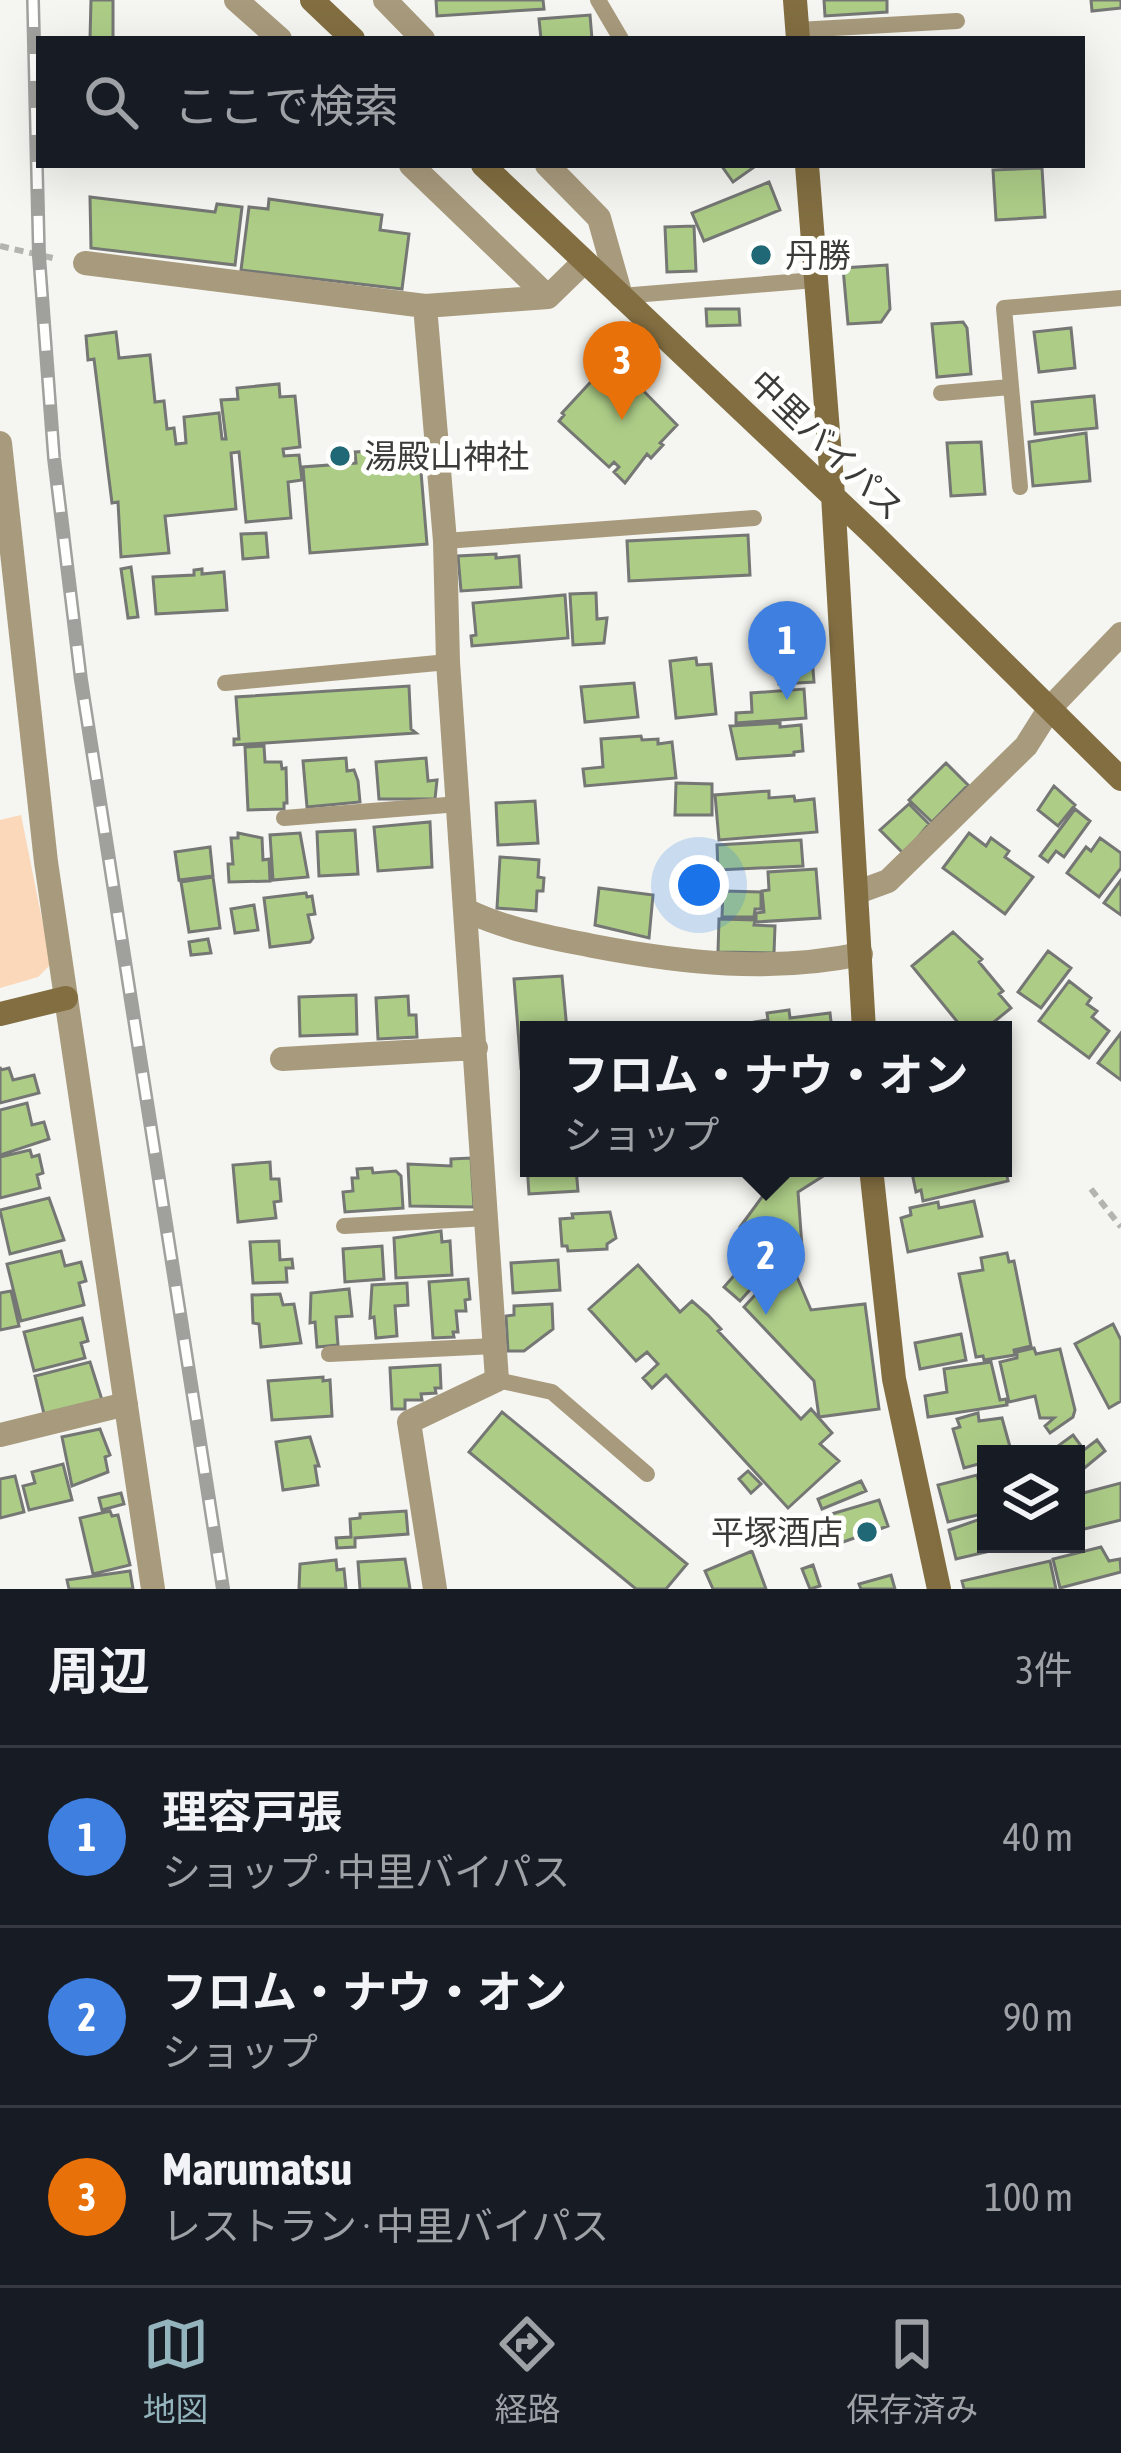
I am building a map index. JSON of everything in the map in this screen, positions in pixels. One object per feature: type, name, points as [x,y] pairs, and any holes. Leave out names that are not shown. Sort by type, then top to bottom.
[{"type":"street","points":[[236,0],[277,36]]},
{"type":"street","points":[[312,0],[350,36]]},
{"type":"street","points":[[385,0],[403,10],[421,36]]},
{"type":"street","points":[[796,0],[798,35]]},
{"type":"street","points":[[414,168],[548,297]]},
{"type":"street","name":"中里バイパス","points":[[486,168],[833,495],[1121,779]]},
{"type":"street","points":[[550,168],[599,218],[621,296]]},
{"type":"street","points":[[807,168],[833,495],[865,1021]]},
{"type":"street","points":[[85,263],[425,306],[548,297],[584,262]]},
{"type":"street","points":[[425,306],[445,541],[448,662],[497,1380],[409,1422],[435,1589]]},
{"type":"street","points":[[0,443],[46,862],[153,1589]]},
{"type":"street","points":[[858,892],[888,881],[1026,746],[1050,709],[1121,634]]},
{"type":"street","points":[[468,911],[505,928],[724,965],[790,966],[861,954]]},
{"type":"street","points":[[0,1014],[66,998]]},
{"type":"street","points":[[282,1058],[476,1048]]},
{"type":"street","points":[[872,1177],[894,1378],[939,1589]]},
{"type":"street","points":[[0,1435],[126,1404]]},
{"type":"lane","points":[[598,0],[619,36]]},
{"type":"lane","points":[[798,35],[957,21]]},
{"type":"lane","points":[[621,296],[815,280]]},
{"type":"lane","points":[[1019,487],[1004,308],[1121,298]]},
{"type":"lane","points":[[941,393],[1010,387]]},
{"type":"lane","points":[[445,541],[754,518]]},
{"type":"lane","points":[[225,683],[448,662]]},
{"type":"lane","points":[[284,818],[459,804]]},
{"type":"lane","points":[[344,1226],[487,1218]]},
{"type":"lane","points":[[329,1354],[495,1346]]},
{"type":"lane","points":[[497,1380],[551,1392],[647,1474]]},
{"type":"path","points":[[0,245],[85,263]]},
{"type":"path","points":[[1091,1189],[1121,1226]]},
{"type":"shaded area","points":[[21,815],[51,964],[38,977],[0,988],[0,820]]},
{"type":"building","points":[[91,0],[113,0],[113,36],[90,36]]},
{"type":"building","points":[[436,0],[543,0],[544,9],[437,16]]},
{"type":"building","points":[[824,0],[887,0],[887,12],[825,16]]},
{"type":"building","points":[[1091,0],[1121,0],[1121,8],[1092,11]]},
{"type":"building","points":[[590,15],[592,36],[541,36],[539,19]]},
{"type":"building","points":[[723,168],[753,168],[733,182]]},
{"type":"building","points":[[1042,168],[1045,217],[996,220],[993,170]]},
{"type":"building","points":[[769,182],[780,210],[704,241],[692,213]]},
{"type":"building","points":[[90,197],[215,212],[217,204],[242,207],[235,265],[91,248]]},
{"type":"building","points":[[269,199],[382,215],[380,230],[409,234],[402,289],[241,270],[249,207],[268,209]]},
{"type":"building","points":[[694,226],[696,271],[667,272],[665,227]]},
{"type":"building","points":[[887,265],[890,309],[881,322],[848,324],[843,268]]},
{"type":"building","points":[[706,309],[739,309],[740,325],[707,326]]},
{"type":"building","points":[[963,322],[971,374],[937,377],[932,324]]},
{"type":"building","points":[[1071,328],[1075,368],[1039,372],[1034,332]]},
{"type":"building","points":[[116,332],[119,358],[150,355],[155,402],[164,401],[167,429],[174,428],[176,444],[186,443],[184,417],[219,413],[222,439],[226,439],[221,400],[238,399],[237,388],[279,384],[280,397],[295,396],[300,447],[283,449],[284,456],[299,455],[302,480],[288,482],[291,518],[246,522],[239,452],[231,453],[236,509],[165,516],[169,553],[121,557],[118,502],[112,503],[94,359],[88,360],[86,336]]},
{"type":"building","points":[[612,359],[677,425],[625,483],[614,472],[619,467],[614,462],[609,467],[559,421]]},
{"type":"building","points":[[1094,396],[1097,428],[1035,434],[1032,402]]},
{"type":"building","points":[[1086,433],[1090,481],[1033,486],[1029,442]]},
{"type":"building","points":[[981,442],[985,494],[951,496],[947,443]]},
{"type":"building","points":[[394,450],[395,463],[420,460],[427,544],[310,553],[303,467],[356,463],[355,452]]},
{"type":"building","points":[[266,533],[268,557],[243,559],[241,534]]},
{"type":"building","points":[[748,535],[750,575],[629,581],[627,541]]},
{"type":"building","points":[[496,554],[496,558],[519,556],[521,587],[461,591],[458,556]]},
{"type":"building","points":[[131,567],[138,617],[128,618],[121,569]]},
{"type":"building","points":[[202,569],[202,574],[224,572],[227,610],[156,614],[153,577],[194,575],[194,570]]},
{"type":"building","points":[[596,593],[597,619],[607,618],[604,643],[573,645],[570,594]]},
{"type":"building","points":[[565,595],[568,638],[472,646],[471,636],[476,635],[473,603]]},
{"type":"building","points":[[812,657],[814,682],[779,684],[777,666],[786,665],[786,658]]},
{"type":"building","points":[[696,658],[697,665],[711,664],[716,714],[676,718],[670,661]]},
{"type":"building","points":[[634,683],[638,717],[585,722],[581,687]]},
{"type":"building","points":[[409,686],[411,729],[416,733],[234,745],[234,739],[239,739],[236,697]]},
{"type":"building","points":[[804,689],[806,718],[736,723],[736,713],[752,712],[751,693]]},
{"type":"building","points":[[780,723],[780,727],[801,725],[803,751],[737,759],[730,726]]},
{"type":"building","points":[[641,736],[642,740],[658,739],[658,744],[672,742],[676,778],[585,786],[583,769],[603,767],[601,739]]},
{"type":"building","points":[[264,746],[265,762],[281,762],[282,769],[286,768],[284,809],[248,810],[245,747]]},
{"type":"building","points":[[346,758],[347,771],[354,770],[358,781],[360,802],[307,807],[303,761]]},
{"type":"building","points":[[426,758],[428,781],[437,780],[435,799],[379,799],[376,762]]},
{"type":"building","points":[[946,763],[968,785],[932,822],[909,800]]},
{"type":"building","points":[[676,783],[712,784],[712,815],[675,815]]},
{"type":"building","points":[[1054,786],[1075,805],[1058,826],[1038,810]]},
{"type":"building","points":[[769,791],[769,798],[814,799],[817,832],[719,840],[715,795]]},
{"type":"building","points":[[535,801],[538,843],[498,845],[496,803]]},
{"type":"building","points":[[909,804],[929,824],[904,854],[880,830]]},
{"type":"building","points":[[1075,809],[1090,821],[1064,857],[1056,851],[1048,862],[1040,856]]},
{"type":"building","points":[[430,822],[432,867],[378,871],[374,827]]},
{"type":"building","points":[[355,830],[358,874],[319,876],[317,832]]},
{"type":"building","points":[[238,833],[262,838],[270,881],[229,882],[231,838],[238,838]]},
{"type":"building","points":[[300,833],[308,877],[273,880],[270,835]]},
{"type":"building","points":[[969,833],[986,846],[991,838],[1009,851],[1005,857],[1033,877],[1005,914],[943,868]]},
{"type":"building","points":[[1100,838],[1121,853],[1121,868],[1099,897],[1067,873],[1086,847],[1091,851]]},
{"type":"building","points":[[801,840],[803,866],[718,870],[717,845]]},
{"type":"building","points":[[210,847],[213,876],[179,880],[175,852]]},
{"type":"building","points":[[500,857],[539,860],[538,877],[544,878],[543,891],[537,891],[536,911],[497,908]]},
{"type":"building","points":[[816,869],[820,918],[756,922],[756,913],[764,912],[762,891],[769,890],[768,872]]},
{"type":"building","points":[[698,873],[721,874],[721,895],[698,894]]},
{"type":"building","points":[[213,877],[220,928],[189,932],[181,882]]},
{"type":"building","points":[[1121,880],[1121,915],[1104,903]]},
{"type":"building","points":[[599,888],[653,895],[649,938],[595,925]]},
{"type":"building","points":[[723,891],[761,892],[761,909],[755,909],[754,917],[722,917]]},
{"type":"building","points":[[312,896],[315,914],[308,915],[313,938],[270,947],[264,898]]},
{"type":"building","points":[[254,905],[258,930],[235,933],[231,909]]},
{"type":"building","points":[[719,919],[775,926],[774,953],[718,952]]},
{"type":"building","points":[[953,932],[982,959],[979,962],[1011,1008],[995,1021],[957,1021],[912,966]]},
{"type":"building","points":[[208,939],[211,953],[191,955],[189,942]]},
{"type":"building","points":[[1048,951],[1071,968],[1041,1008],[1018,992]]},
{"type":"building","points":[[562,976],[566,1021],[520,1021],[520,1055],[514,979]]},
{"type":"building","points":[[1069,981],[1091,998],[1087,1004],[1097,1011],[1092,1017],[1109,1031],[1089,1058],[1039,1021]]},
{"type":"building","points":[[356,995],[357,1034],[300,1036],[299,997]]},
{"type":"building","points":[[408,996],[409,1015],[416,1015],[417,1037],[378,1039],[376,998]]},
{"type":"building","points":[[789,1010],[790,1018],[830,1013],[831,1021],[761,1021],[768,1020],[767,1013]]},
{"type":"building","points":[[1121,1033],[1121,1080],[1098,1063]]},
{"type":"building","points":[[0,1067],[9,1068],[13,1080],[34,1075],[39,1093],[0,1103]]},
{"type":"building","points":[[27,1103],[32,1125],[44,1122],[49,1139],[0,1155],[0,1110]]},
{"type":"building","points":[[30,1150],[32,1157],[39,1155],[40,1188],[0,1198],[0,1157]]},
{"type":"building","points":[[471,1158],[474,1207],[410,1206],[408,1164],[451,1166],[451,1159]]},
{"type":"building","points":[[270,1162],[271,1179],[279,1179],[281,1201],[274,1202],[276,1218],[238,1222],[233,1165]]},
{"type":"building","points":[[372,1168],[373,1173],[396,1171],[401,1176],[403,1208],[345,1212],[343,1192],[353,1191],[357,1169]]},
{"type":"building","points":[[528,1177],[577,1177],[578,1191],[529,1194]]},
{"type":"building","points":[[779,1177],[822,1177],[798,1192],[803,1260],[794,1260],[794,1267],[777,1268],[740,1227]]},
{"type":"building","points":[[913,1177],[1007,1177],[1008,1181],[923,1201],[921,1190],[916,1192]]},
{"type":"building","points":[[49,1198],[64,1240],[10,1254],[0,1210]]},
{"type":"building","points":[[974,1201],[982,1236],[908,1252],[901,1218],[911,1215],[910,1208]]},
{"type":"building","points":[[610,1212],[616,1238],[607,1249],[568,1251],[562,1246],[560,1219]]},
{"type":"building","points":[[441,1231],[442,1242],[450,1241],[452,1275],[396,1278],[394,1238]]},
{"type":"building","points":[[279,1241],[280,1260],[292,1259],[293,1268],[286,1268],[287,1282],[253,1283],[250,1242]]},
{"type":"building","points":[[382,1246],[384,1279],[345,1282],[343,1249]]},
{"type":"building","points":[[61,1251],[65,1266],[81,1262],[86,1281],[79,1283],[84,1305],[21,1321],[7,1264]]},
{"type":"building","points":[[755,1252],[771,1266],[740,1301],[724,1287]]},
{"type":"building","points":[[1007,1253],[1009,1262],[1014,1261],[1031,1346],[1014,1350],[1015,1355],[984,1360],[976,1357],[959,1274],[983,1270],[981,1258]]},
{"type":"building","points":[[558,1260],[560,1290],[513,1293],[511,1263]]},
{"type":"building","points":[[638,1265],[680,1312],[692,1301],[708,1315],[801,1419],[811,1409],[832,1433],[820,1444],[839,1461],[788,1508],[666,1375],[652,1388],[643,1378],[658,1364],[647,1352],[636,1361],[589,1309]]},
{"type":"building","points":[[778,1270],[794,1270],[811,1310],[865,1304],[879,1409],[819,1417],[814,1381],[744,1307]]},
{"type":"building","points":[[468,1279],[466,1311],[456,1311],[458,1332],[453,1332],[454,1337],[433,1338],[429,1282]]},
{"type":"building","points":[[407,1283],[408,1305],[395,1306],[397,1336],[376,1338],[374,1317],[370,1318],[372,1285]]},
{"type":"building","points":[[349,1289],[352,1316],[336,1317],[338,1345],[317,1347],[315,1322],[310,1323],[311,1293]]},
{"type":"building","points":[[11,1291],[19,1326],[0,1330],[0,1293]]},
{"type":"building","points":[[280,1294],[283,1305],[294,1304],[301,1343],[261,1347],[259,1324],[253,1323],[252,1295]]},
{"type":"building","points":[[552,1304],[553,1329],[524,1351],[508,1351],[506,1316],[514,1315],[514,1306]]},
{"type":"building","points":[[82,1318],[88,1341],[81,1343],[85,1358],[34,1371],[24,1332]]},
{"type":"building","points":[[1113,1324],[1121,1340],[1121,1401],[1109,1408],[1075,1344]]},
{"type":"building","points":[[961,1334],[966,1360],[920,1369],[915,1343]]},
{"type":"building","points":[[1034,1348],[1036,1354],[1060,1349],[1075,1410],[1073,1417],[1050,1433],[1045,1426],[1054,1418],[1040,1418],[1035,1396],[1009,1402],[1000,1362]]},
{"type":"building","points":[[90,1362],[102,1400],[44,1414],[35,1376]]},
{"type":"building","points":[[991,1362],[1000,1400],[1006,1399],[1007,1405],[928,1417],[925,1396],[947,1392],[944,1369]]},
{"type":"building","points":[[440,1365],[441,1388],[435,1388],[436,1393],[421,1394],[422,1400],[405,1400],[405,1409],[392,1409],[390,1368]]},
{"type":"building","points":[[323,1377],[323,1381],[330,1380],[332,1416],[272,1420],[268,1381]]},
{"type":"building","points":[[502,1412],[687,1564],[666,1589],[636,1589],[469,1452]]},
{"type":"building","points":[[978,1413],[979,1421],[1002,1418],[1010,1445],[977,1445],[977,1464],[964,1468],[953,1429],[960,1427],[957,1419]]},
{"type":"building","points":[[100,1429],[110,1455],[105,1457],[108,1472],[72,1486],[62,1437]]},
{"type":"building","points":[[1073,1435],[1080,1445],[1059,1445]]},
{"type":"building","points":[[310,1437],[319,1466],[315,1466],[318,1485],[283,1490],[276,1442]]},
{"type":"building","points":[[1097,1440],[1105,1451],[1085,1468],[1085,1449]]},
{"type":"building","points":[[63,1464],[72,1500],[29,1510],[23,1486],[35,1483],[32,1472]]},
{"type":"building","points":[[748,1471],[761,1484],[751,1493],[739,1479]]},
{"type":"building","points":[[977,1475],[977,1515],[948,1522],[938,1485]]},
{"type":"building","points":[[15,1476],[24,1512],[0,1518],[0,1479]]},
{"type":"building","points":[[861,1481],[866,1491],[822,1509],[818,1499]]},
{"type":"building","points":[[1121,1483],[1121,1520],[1085,1529],[1085,1493]]},
{"type":"building","points":[[121,1493],[124,1504],[102,1510],[99,1498]]},
{"type":"building","points":[[879,1500],[888,1526],[829,1547],[820,1523],[830,1520],[828,1515]]},
{"type":"building","points":[[110,1511],[118,1515],[130,1565],[93,1574],[80,1518]]},
{"type":"building","points":[[406,1511],[408,1534],[355,1538],[355,1547],[337,1548],[336,1538],[351,1537],[350,1519]]},
{"type":"building","points":[[977,1520],[977,1553],[982,1553],[956,1559],[949,1530]]},
{"type":"building","points":[[1101,1547],[1109,1561],[1120,1559],[1121,1572],[1060,1588],[1053,1559]]},
{"type":"building","points":[[752,1551],[766,1589],[713,1589],[705,1571]]},
{"type":"building","points":[[405,1559],[410,1589],[360,1589],[358,1562]]},
{"type":"building","points":[[336,1560],[337,1570],[344,1569],[346,1589],[299,1589],[300,1564]]},
{"type":"building","points":[[1050,1561],[1056,1589],[964,1589],[962,1581]]},
{"type":"building","points":[[813,1565],[820,1586],[810,1589],[802,1569]]},
{"type":"building","points":[[130,1571],[133,1589],[69,1589],[67,1580]]},
{"type":"building","points":[[891,1575],[895,1589],[861,1589],[859,1584]]},
{"type":"railway","points":[[33,0],[36,128]]},
{"type":"railway","points":[[37,168],[54,458],[81,680],[223,1589]]},
{"type":"place","name":"丹勝","points":[[761,255]]},
{"type":"place","name":"Marumatsu","points":[[622,420]]},
{"type":"place","name":"湯殿山神社","points":[[340,456]]},
{"type":"place","name":"理容戸張","points":[[787,700]]},
{"type":"place","name":"フロム・ナウ・オン","points":[[766,1315]]},
{"type":"place","name":"平塚酒店","points":[[867,1532]]}]
